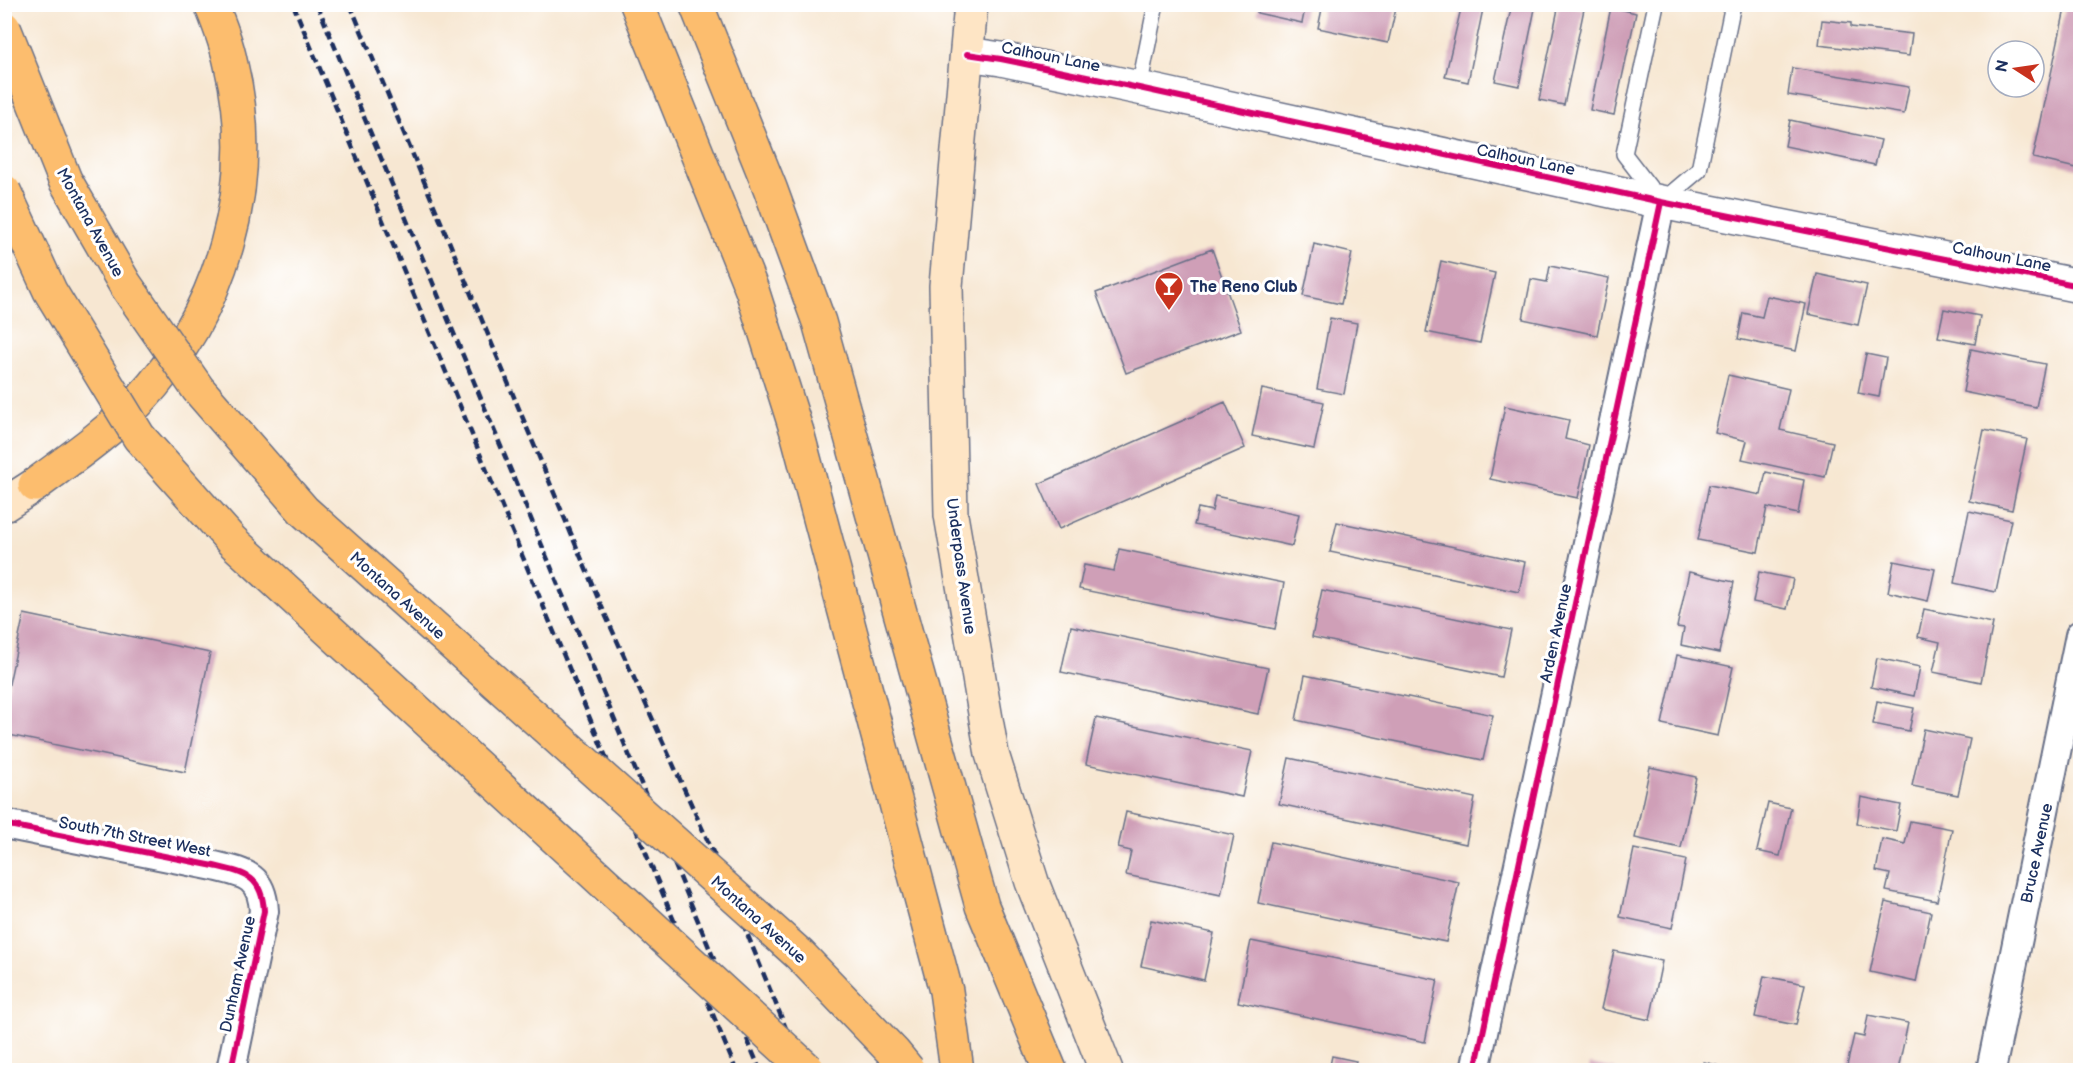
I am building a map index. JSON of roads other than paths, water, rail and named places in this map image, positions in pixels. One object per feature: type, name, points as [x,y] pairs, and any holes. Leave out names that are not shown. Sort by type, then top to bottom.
[{"type":"main road","points":[[4,505],[35,485],[109,429],[138,401],[166,367],[193,325],[216,281],[231,230],[241,152],[232,66],[211,4]]},
{"type":"main road","points":[[637,4],[752,290],[782,381],[946,991],[957,1071]]},
{"type":"main road","points":[[696,4],[770,188],[819,322],[982,906],[1050,1071]]},
{"type":"main road","name":"Underpass Avenue","points":[[971,4],[946,286],[951,515],[992,754],[1032,882],[1106,1071]]},
{"type":"main road","name":"Montana Avenue","points":[[4,28],[65,180],[125,284],[206,398],[304,511],[800,955],[894,1053],[908,1071]]},
{"type":"main road","points":[[4,192],[50,291],[139,437],[232,541],[808,1071]]},
{"type":"street","name":"Calhoun Lane","points":[[967,54],[1139,88],[1661,202],[2080,286]]},
{"type":"street","name":"Arden Avenue","points":[[1476,1071],[1661,202]]},
{"type":"street","name":"Bruce Avenue","points":[[1991,1071],[2080,635]]},
{"type":"street","name":"South 7th Street West","points":[[4,824],[243,872],[256,883]]},
{"type":"street","name":"Dunham Avenue","points":[[231,1071],[264,911],[261,891],[256,883]]},
{"type":"lane","points":[[1139,88],[1156,4]]},
{"type":"lane","points":[[1656,4],[1624,154],[1661,202],[1699,170],[1733,4]]},
{"type":"railway","points":[[293,4],[736,1070]]},
{"type":"railway","points":[[317,4],[760,1070]]},
{"type":"railway","points":[[350,4],[600,603],[721,870],[803,1070]]},
{"type":"place","name":"The Reno Club","points":[[1169,312]]}]
